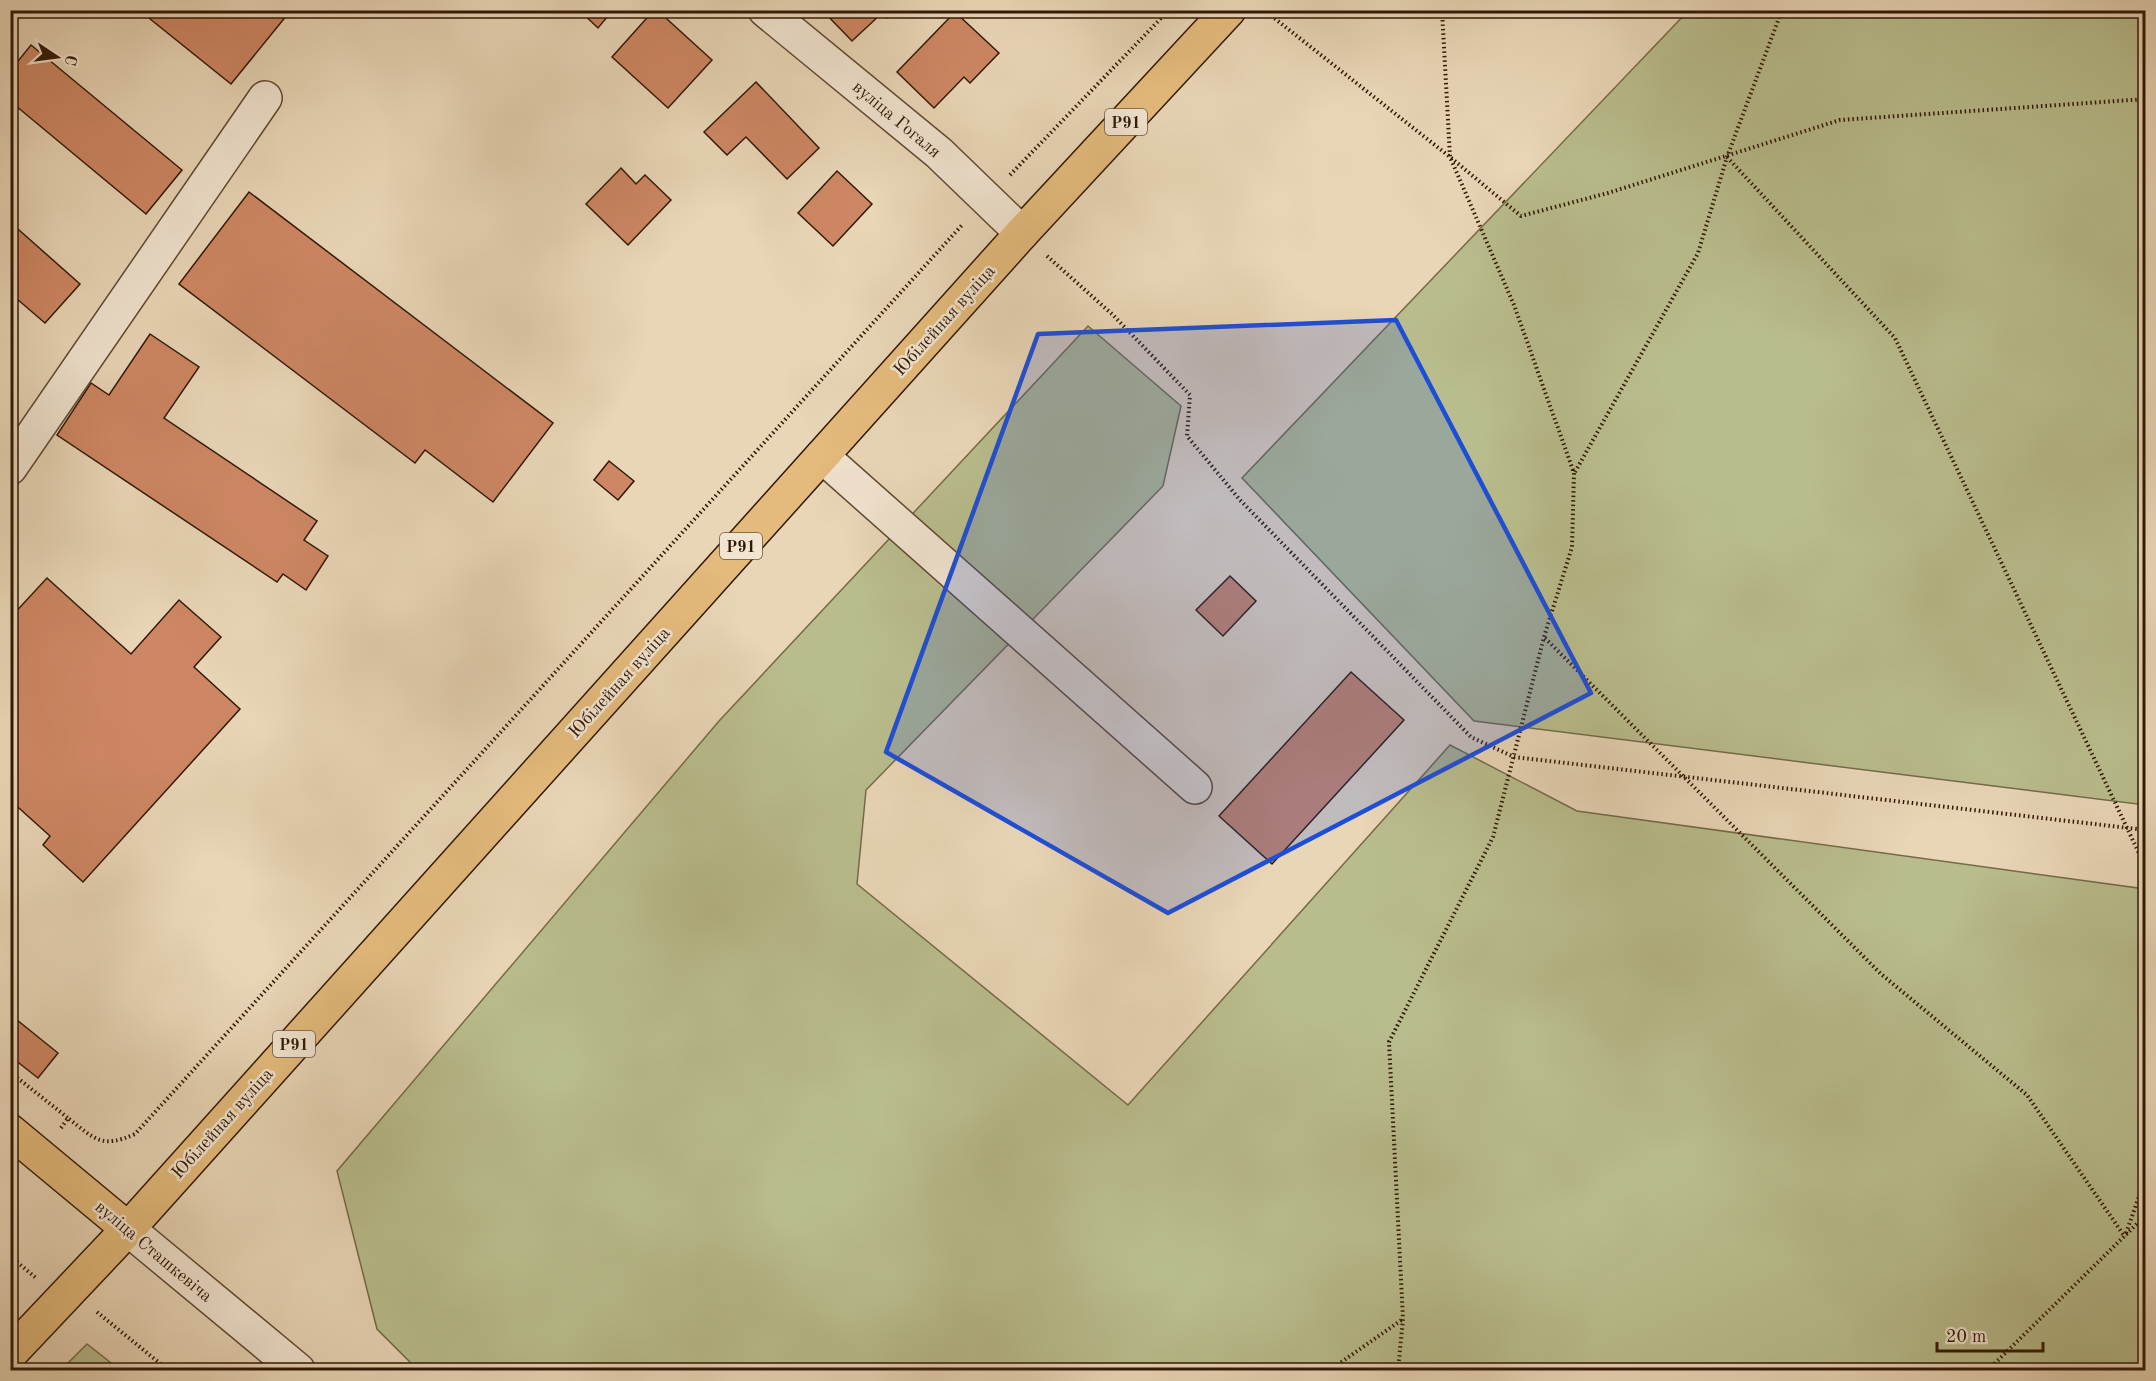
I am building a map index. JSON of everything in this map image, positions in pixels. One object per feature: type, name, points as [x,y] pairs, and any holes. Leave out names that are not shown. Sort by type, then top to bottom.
[{"type":"main road","name":"Юбілейная вуліца","points":[[10,1354],[128,1229],[1022,233],[1229,10]]},
{"type":"main road","name":"вуліца Сташкевіча","points":[[10,1131],[128,1229]]},
{"type":"street","name":"вуліца Гогаля","points":[[765,10],[939,153],[1022,233]]},
{"type":"street","points":[[10,468],[266,98]]},
{"type":"street","points":[[822,456],[1195,787]]},
{"type":"street","name":"вуліца Сташкевіча","points":[[128,1229],[298,1371]]},
{"type":"path","points":[[10,1072],[97,1141],[118,1141],[135,1134],[987,199],[1169,10]]},
{"type":"path","points":[[1264,10],[1521,216],[1608,193],[1840,120],[2145,99]]},
{"type":"path","points":[[1398,1371],[1403,1319],[1389,1042],[1493,837],[1544,637],[1572,547],[1574,473],[1514,305],[1450,157],[1442,10]]},
{"type":"path","points":[[1574,473],[1698,253],[1727,157],[1782,10]]},
{"type":"path","points":[[1727,157],[1895,338],[2145,868]]},
{"type":"path","points":[[1022,233],[1112,314],[1190,395],[1188,436],[1240,500],[1471,737],[1514,757],[2145,830]]},
{"type":"path","points":[[1544,637],[1881,974],[2027,1095],[2125,1237]]},
{"type":"path","points":[[14,1186],[68,1118]]},
{"type":"path","points":[[2125,1237],[2145,1177]]},
{"type":"path","points":[[10,1180],[14,1186],[13,1227],[10,1232]]},
{"type":"path","points":[[1988,1371],[2145,1215]]},
{"type":"path","points":[[93,1310],[168,1371]]},
{"type":"path","points":[[1330,1371],[1403,1319]]},
{"type":"highlighted area","points":[[1396,320],[1591,693],[1168,913],[886,752],[1038,334]]},
{"type":"green space","points":[[1688,11],[2145,11],[2145,805],[1474,721],[1242,478]]},
{"type":"green space","points":[[1088,326],[1181,406],[1163,486],[866,790],[857,884],[1128,1105],[1450,745],[1577,811],[2145,889],[2145,1370],[418,1370],[377,1329],[337,1171],[719,721]]},
{"type":"green space","points":[[87,1344],[120,1370],[61,1370]]},
{"type":"building","points":[[139,10],[281,10],[287,15],[231,84]]},
{"type":"building","points":[[579,10],[613,10],[598,28]]},
{"type":"building","points":[[654,10],[657,10],[712,60],[668,108],[612,57]]},
{"type":"building","points":[[822,10],[895,10],[887,18],[882,13],[852,41]]},
{"type":"building","points":[[955,12],[999,53],[970,83],[964,77],[934,108],[897,72]]},
{"type":"building","points":[[31,45],[182,170],[146,214],[10,101],[10,71]]},
{"type":"building","points":[[756,82],[819,148],[787,179],[746,137],[727,155],[704,132]]},
{"type":"building","points":[[621,168],[636,184],[645,175],[671,200],[628,245],[586,204]]},
{"type":"building","points":[[837,171],[872,204],[833,246],[798,213]]},
{"type":"building","points":[[249,192],[553,423],[493,502],[425,450],[415,463],[179,284]]},
{"type":"building","points":[[10,222],[80,284],[45,323],[10,293]]},
{"type":"building","points":[[150,334],[199,367],[164,418],[317,521],[304,540],[328,556],[306,590],[283,574],[277,582],[57,435],[91,383],[109,395]]},
{"type":"building","points":[[609,461],[634,481],[618,500],[594,480]]},
{"type":"building","points":[[1230,576],[1256,601],[1223,636],[1196,610]]},
{"type":"building","points":[[47,578],[131,654],[179,600],[221,637],[194,667],[240,709],[83,882],[43,845],[50,836],[10,800],[10,618]]},
{"type":"building","points":[[1351,672],[1404,720],[1272,864],[1219,816]]},
{"type":"building","points":[[12,1016],[58,1053],[38,1078],[10,1056]]}]
